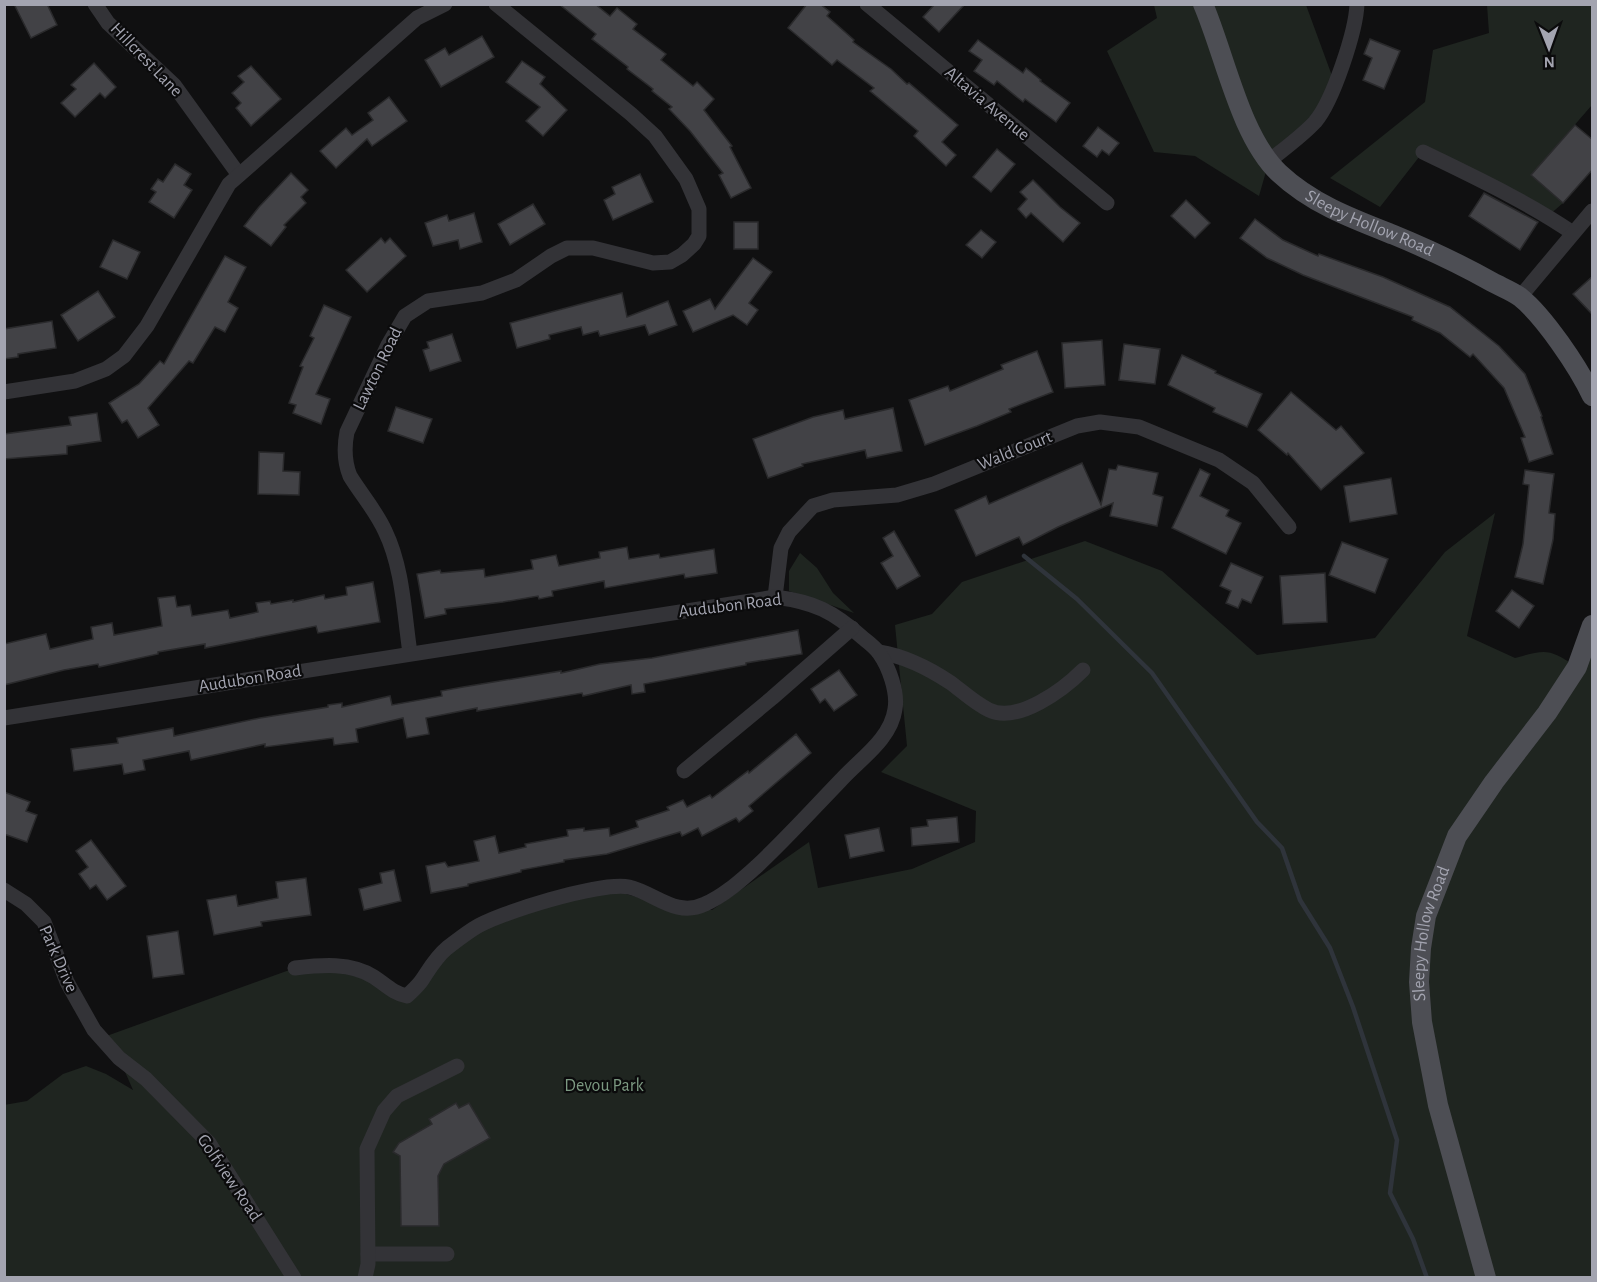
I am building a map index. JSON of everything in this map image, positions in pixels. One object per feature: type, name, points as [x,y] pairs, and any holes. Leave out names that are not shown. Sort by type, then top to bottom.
[{"type":"main road","name":"Sleepy Hollow Road","points":[[1203,4],[1247,124],[1261,151],[1278,172],[1297,188],[1350,219],[1457,262],[1520,297],[1539,316],[1579,371],[1593,396]]},
{"type":"main road","name":"Sleepy Hollow Road","points":[[1486,1278],[1438,1105],[1422,1022],[1419,982],[1426,916],[1457,836],[1494,782],[1547,713],[1577,667],[1593,625]]},
{"type":"street","name":"Hillcrest Lane","points":[[95,4],[108,23],[174,85],[239,175]]},
{"type":"street","points":[[4,392],[84,378],[106,369],[124,356],[147,326],[230,184],[417,18],[445,4]]},
{"type":"street","name":"Lawton Road","points":[[410,654],[400,583],[391,545],[384,528],[350,476],[346,466],[345,446],[347,432],[388,345],[405,316],[428,301],[482,292],[516,280],[567,248],[593,248],[653,263],[670,262],[682,255],[699,236],[699,208],[686,178],[655,136],[496,4]]},
{"type":"street","name":"Altavia Avenue","points":[[867,4],[1107,203]]},
{"type":"street","points":[[1269,161],[1315,122],[1324,107],[1351,36],[1357,4]]},
{"type":"street","points":[[1423,152],[1501,190],[1573,233]]},
{"type":"street","points":[[1520,297],[1593,211]]},
{"type":"street","name":"Wald Court","points":[[775,597],[781,548],[789,532],[813,506],[832,500],[897,495],[934,484],[1077,426],[1100,422],[1139,427],[1219,460],[1253,483],[1289,527]]},
{"type":"street","name":"Audubon Road","points":[[4,718],[775,597],[801,600],[824,608],[852,628],[879,652],[895,691],[896,709],[889,727],[873,748],[787,838],[737,884],[705,904],[696,907],[674,908],[628,887],[602,887],[518,910],[474,928],[445,950],[421,982],[407,996],[395,993],[373,976],[346,966],[319,965],[295,968]]},
{"type":"street","points":[[684,771],[772,699],[852,628]]},
{"type":"street","points":[[879,652],[911,662],[949,682],[990,711],[1002,713],[1028,707],[1049,698],[1083,670]]},
{"type":"street","name":"Park Drive","points":[[4,890],[26,904],[44,922],[67,982],[94,1030],[101,1038]]},
{"type":"street","name":"Golfview Road","points":[[101,1038],[119,1058],[146,1079],[209,1143],[294,1278]]},
{"type":"street","points":[[365,1278],[368,1254],[367,1149],[384,1111],[397,1096],[457,1066]]},
{"type":"street","points":[[368,1254],[447,1254]]},
{"type":"green space","points":[[1154,5],[1306,5],[1335,84],[1325,107],[1269,161],[1259,196],[1195,156],[1154,152],[1107,51],[1157,18]]},
{"type":"green space","points":[[1487,5],[1592,5],[1592,105],[1531,175],[1563,203],[1548,216],[1423,152],[1380,207],[1330,178],[1425,102],[1433,50],[1489,33]]},
{"type":"green space","name":"Devou Park","points":[[1495,513],[1467,636],[1515,658],[1548,652],[1577,667],[1592,654],[1592,1277],[5,1277],[4,1105],[27,1101],[63,1074],[86,1066],[106,1074],[133,1090],[119,1058],[101,1038],[295,968],[346,966],[407,996],[474,928],[602,887],[674,908],[712,910],[809,842],[818,888],[912,869],[975,842],[976,811],[881,772],[907,746],[895,625],[932,614],[962,582],[1085,541],[1162,571],[1257,655],[1375,638],[1445,552]]},
{"type":"green space","points":[[800,553],[817,568],[833,593],[854,613],[789,591],[789,571]]},
{"type":"building","points":[[14,4],[47,4],[57,25],[31,38]]},
{"type":"building","points":[[559,4],[595,4],[610,16],[617,8],[637,24],[633,29],[666,54],[661,60],[693,86],[697,82],[714,99],[704,110],[732,146],[730,147],[751,188],[731,198],[719,175],[723,173],[690,131],[669,109],[672,107],[627,69],[628,67],[592,39],[596,34]]},
{"type":"building","points":[[807,4],[820,4],[830,12],[827,16],[854,40],[853,42],[891,69],[907,84],[909,83],[958,125],[942,142],[956,155],[946,166],[914,136],[918,131],[870,91],[874,88],[837,60],[832,65],[788,28]]},
{"type":"building","points":[[935,4],[965,4],[939,32],[923,17]]},
{"type":"building","points":[[482,36],[494,57],[441,87],[425,60],[445,48],[449,55]]},
{"type":"building","points":[[1370,39],[1400,51],[1384,89],[1363,80],[1372,58],[1364,54]]},
{"type":"building","points":[[978,40],[1023,73],[1026,68],[1070,103],[1056,122],[1025,99],[1023,102],[997,81],[994,85],[974,71],[982,60],[969,51]]},
{"type":"building","points":[[522,61],[545,77],[540,84],[567,110],[543,136],[526,121],[540,107],[506,82]]},
{"type":"building","points":[[94,63],[116,87],[105,98],[100,93],[75,117],[61,103],[76,89],[71,85]]},
{"type":"building","points":[[251,66],[281,99],[251,126],[236,108],[241,103],[232,93],[244,82],[238,76]]},
{"type":"building","points":[[389,97],[407,121],[372,146],[367,139],[336,168],[320,151],[346,128],[352,135],[373,120],[368,113]]},
{"type":"building","points":[[1575,125],[1593,140],[1593,169],[1563,203],[1531,175]]},
{"type":"building","points":[[1098,127],[1119,143],[1109,155],[1102,150],[1097,157],[1083,146]]},
{"type":"building","points":[[997,149],[1015,164],[991,192],[973,177]]},
{"type":"building","points":[[175,164],[191,174],[184,185],[192,190],[174,218],[149,202],[156,192],[151,189],[158,179],[163,182]]},
{"type":"building","points":[[291,173],[308,190],[301,197],[306,203],[284,225],[286,227],[271,246],[244,226]]},
{"type":"building","points":[[640,174],[653,202],[613,220],[604,200],[615,194],[612,187]]},
{"type":"building","points":[[1033,180],[1080,223],[1063,242],[1031,213],[1026,218],[1018,209],[1027,199],[1020,192]]},
{"type":"building","points":[[1484,193],[1538,222],[1520,250],[1469,216]]},
{"type":"building","points":[[1186,200],[1210,223],[1195,238],[1171,216]]},
{"type":"building","points":[[533,204],[545,224],[510,245],[498,224]]},
{"type":"building","points":[[474,213],[482,242],[460,249],[458,240],[433,246],[425,223],[447,215],[449,221]]},
{"type":"building","points":[[1255,219],[1283,240],[1318,256],[1319,254],[1383,277],[1450,307],[1499,346],[1525,374],[1542,416],[1553,454],[1529,462],[1521,438],[1525,437],[1504,388],[1473,354],[1470,357],[1440,333],[1412,320],[1413,317],[1303,275],[1267,258],[1240,238]]},
{"type":"building","points":[[734,222],[758,222],[758,249],[734,249]]},
{"type":"building","points":[[981,230],[996,242],[982,258],[966,245]]},
{"type":"building","points":[[381,238],[385,243],[390,238],[406,256],[367,292],[346,270]]},
{"type":"building","points":[[113,240],[140,252],[127,279],[100,267]]},
{"type":"building","points":[[225,256],[246,267],[228,302],[238,308],[225,332],[215,327],[193,363],[189,361],[148,408],[159,425],[138,438],[127,420],[122,423],[109,403],[139,384],[160,361],[164,364]]},
{"type":"building","points":[[753,258],[772,272],[749,303],[758,310],[747,325],[733,315],[693,332],[683,311],[710,299],[715,309]]},
{"type":"building","points":[[1593,276],[1593,315],[1573,294]]},
{"type":"building","points":[[98,291],[115,317],[78,341],[61,315]]},
{"type":"building","points":[[622,293],[627,317],[668,301],[677,325],[649,335],[645,325],[600,336],[598,331],[583,335],[581,327],[549,335],[550,339],[517,348],[510,323]]},
{"type":"building","points":[[324,305],[351,317],[316,394],[330,399],[321,424],[293,413],[296,405],[289,403],[303,367],[300,366],[314,338],[310,336]]},
{"type":"building","points":[[52,321],[56,348],[18,354],[18,357],[4,359],[4,329]]},
{"type":"building","points":[[452,334],[461,361],[430,371],[423,350],[429,348],[427,342]]},
{"type":"building","points":[[1102,340],[1105,385],[1065,388],[1062,343]]},
{"type":"building","points":[[1124,344],[1160,349],[1155,384],[1119,380]]},
{"type":"building","points":[[1037,351],[1053,392],[1009,409],[1011,412],[925,445],[909,400],[948,386],[950,391],[1003,369],[1001,365]]},
{"type":"building","points":[[1182,355],[1262,394],[1247,427],[1213,412],[1215,408],[1168,385]]},
{"type":"building","points":[[1291,392],[1336,430],[1341,426],[1364,453],[1321,490],[1288,453],[1287,455],[1258,430]]},
{"type":"building","points":[[396,407],[432,419],[423,443],[388,431]]},
{"type":"building","points":[[893,408],[902,451],[867,458],[865,450],[802,464],[803,466],[768,478],[753,439],[813,417],[843,410],[845,419]]},
{"type":"building","points":[[97,413],[101,441],[67,446],[67,454],[4,459],[4,434],[71,425],[69,417]]},
{"type":"building","points":[[259,452],[284,453],[283,471],[300,472],[299,495],[258,494]]},
{"type":"building","points":[[1082,463],[1101,505],[1109,469],[1116,470],[1118,465],[1158,473],[1153,494],[1163,497],[1157,526],[1110,516],[1113,503],[1023,545],[1019,537],[976,556],[955,510],[986,496],[989,504]]},
{"type":"building","points":[[1200,469],[1210,474],[1200,496],[1229,510],[1226,516],[1241,523],[1226,554],[1172,528]]},
{"type":"building","points":[[1525,470],[1554,474],[1549,513],[1555,514],[1553,540],[1543,584],[1515,577],[1523,544],[1529,485],[1523,484]]},
{"type":"building","points":[[1391,478],[1397,514],[1350,522],[1344,486]]},
{"type":"building","points":[[894,531],[920,576],[897,589],[881,563],[893,556],[883,538]]},
{"type":"building","points":[[1342,542],[1388,559],[1375,593],[1329,575]]},
{"type":"building","points":[[627,547],[629,559],[659,554],[660,558],[714,549],[717,573],[685,578],[684,574],[605,588],[604,581],[552,591],[553,596],[539,599],[538,596],[445,609],[446,614],[425,618],[417,574],[440,570],[441,573],[484,569],[485,577],[533,569],[531,560],[556,555],[559,566],[600,558],[599,552]]},
{"type":"building","points":[[1231,563],[1263,577],[1251,603],[1242,599],[1238,608],[1226,603],[1231,591],[1220,586]]},
{"type":"building","points":[[1325,573],[1327,622],[1283,624],[1280,576]]},
{"type":"building","points":[[373,582],[380,622],[318,633],[316,626],[205,648],[205,644],[158,652],[158,654],[99,667],[98,664],[64,670],[4,685],[4,644],[46,634],[50,649],[93,639],[91,627],[112,623],[114,635],[162,626],[158,598],[175,596],[177,607],[190,605],[192,616],[228,610],[230,618],[258,612],[256,603],[270,601],[271,604],[293,600],[293,602],[324,595],[325,599],[347,595],[346,587]]},
{"type":"building","points":[[1512,590],[1534,606],[1519,628],[1496,611]]},
{"type":"building","points":[[798,630],[802,654],[644,684],[645,692],[632,694],[631,685],[583,696],[582,693],[477,711],[477,708],[426,718],[429,734],[407,738],[403,718],[356,729],[358,742],[334,745],[333,738],[265,747],[265,744],[191,760],[189,751],[143,760],[145,770],[124,774],[122,764],[74,771],[71,749],[118,743],[117,738],[173,728],[174,736],[328,707],[328,705],[342,703],[342,707],[390,696],[392,705],[442,696],[441,691],[561,671],[561,673],[600,664],[652,658]]},
{"type":"building","points":[[839,670],[857,695],[834,711],[825,699],[820,703],[811,689]]},
{"type":"building","points":[[796,734],[811,753],[749,806],[753,811],[739,822],[736,818],[702,836],[698,828],[682,836],[680,832],[607,854],[564,860],[564,862],[521,870],[521,872],[468,884],[468,886],[431,893],[426,866],[445,862],[448,867],[479,861],[474,841],[495,836],[499,853],[526,847],[525,844],[568,836],[567,830],[584,828],[584,831],[609,828],[610,836],[638,827],[636,821],[669,810],[667,807],[683,800],[687,807],[710,795],[712,798],[748,771],[749,773]]},
{"type":"building","points":[[4,792],[30,802],[26,811],[37,815],[27,842],[4,834]]},
{"type":"building","points":[[957,817],[959,842],[912,846],[911,828],[928,826],[927,820]]},
{"type":"building","points":[[879,828],[884,851],[850,858],[845,835]]},
{"type":"building","points":[[91,840],[126,886],[107,900],[96,885],[90,889],[79,874],[88,867],[76,851]]},
{"type":"building","points":[[394,870],[401,901],[364,910],[359,889],[382,883],[380,873]]},
{"type":"building","points":[[306,878],[311,915],[261,922],[262,926],[214,935],[207,900],[236,895],[238,906],[278,898],[276,882]]},
{"type":"building","points":[[178,931],[184,974],[153,978],[147,936]]},
{"type":"building","points":[[456,1103],[459,1108],[469,1103],[490,1138],[444,1164],[438,1176],[439,1226],[401,1226],[400,1156],[393,1152],[399,1143],[432,1124],[429,1119]]},
{"type":"waterway","points":[[1024,556],[1077,599],[1152,673],[1257,822],[1282,848],[1300,900],[1330,948],[1353,1007],[1397,1140],[1390,1193],[1413,1239],[1427,1278]]}]
